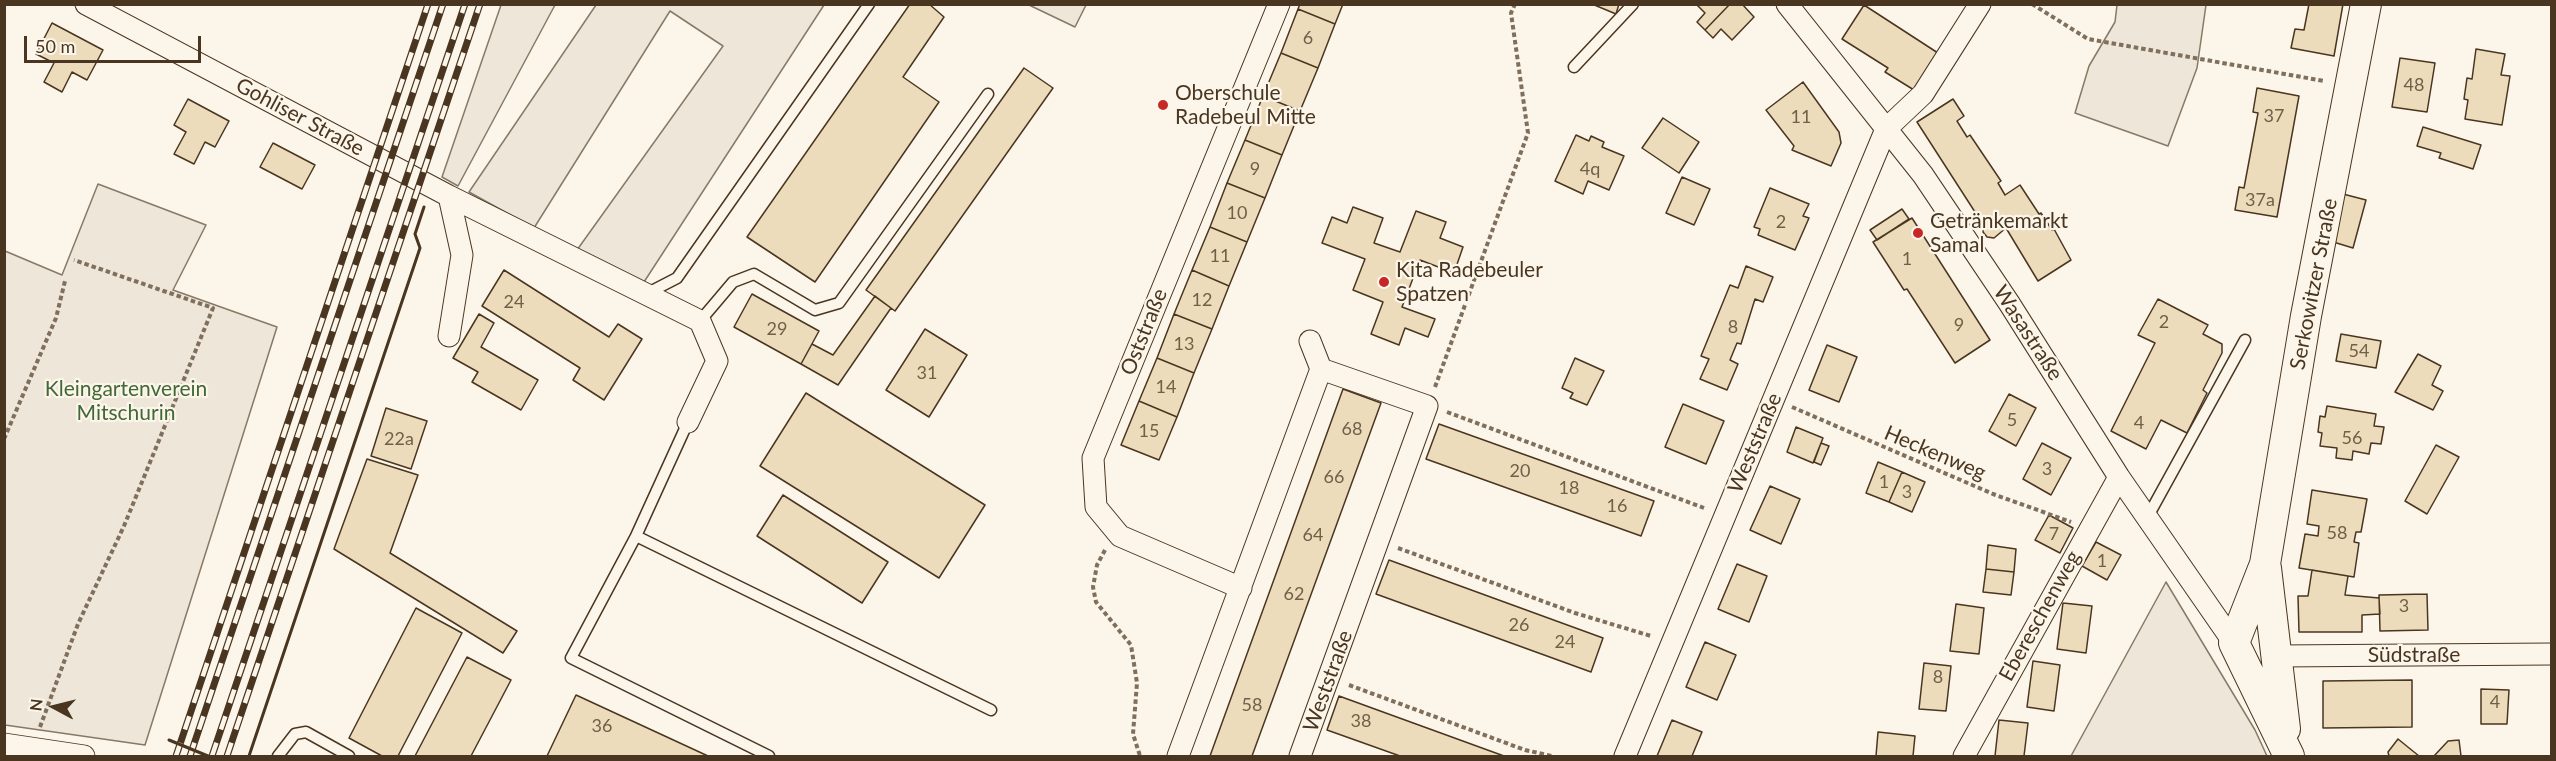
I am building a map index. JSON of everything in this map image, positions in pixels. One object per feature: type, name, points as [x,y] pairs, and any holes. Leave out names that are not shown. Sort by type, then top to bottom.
[{"type":"street","name":"Gohliser Straße","points":[[87,4],[449,196],[700,321]]},
{"type":"street","name":"Oststraße","points":[[1241,588],[1120,536],[1096,507],[1093,458],[1279,4]]},
{"type":"street","name":"Wasastraße","points":[[1786,4],[1923,175],[2003,294],[2119,477],[2234,643]]},
{"type":"street","points":[[1886,129],[1923,94],[1980,4]]},
{"type":"street","name":"Serkowitzer Straße","points":[[2289,755],[2234,643],[2265,564],[2306,316],[2366,4]]},
{"type":"street","name":"Weststraße","points":[[1625,756],[1886,129]]},
{"type":"street","points":[[449,196],[462,255],[449,336]]},
{"type":"street","points":[[688,422],[717,361],[700,321]]},
{"type":"street","points":[[1178,756],[1321,369],[1310,341]]},
{"type":"street","points":[[1321,369],[1427,406]]},
{"type":"street","name":"Weststraße","points":[[1300,756],[1427,406]]},
{"type":"street","name":"Ebereschenweg","points":[[1964,756],[2088,529],[2119,477]]},
{"type":"street","name":"Serkowitzer Straße","points":[[2265,564],[2289,755]]},
{"type":"street","name":"Südstraße","points":[[2277,656],[2552,654]]},
{"type":"street","points":[[4,744],[84,756]]},
{"type":"lane","points":[[646,294],[677,278],[869,4]]},
{"type":"lane","points":[[1574,67],[1633,4]]},
{"type":"lane","points":[[700,321],[734,282],[754,274],[815,310],[839,303],[988,94]]},
{"type":"lane","points":[[2147,518],[2245,340]]},
{"type":"lane","points":[[688,422],[636,536],[571,658],[769,756]]},
{"type":"lane","points":[[636,536],[991,710]]},
{"type":"lane","points":[[278,756],[295,734],[306,732],[349,756]]},
{"type":"path","points":[[1515,4],[1511,14],[1528,133],[1452,346],[1427,406],[1725,515]]},
{"type":"path","points":[[2032,4],[2088,39],[2351,86]]},
{"type":"path","points":[[40,728],[78,624],[124,526],[213,308],[74,260]]},
{"type":"path","points":[[4,439],[56,318],[65,290],[65,281]]},
{"type":"path","name":"Heckenweg","points":[[1773,399],[1993,494],[2088,529]]},
{"type":"path","points":[[1114,529],[1097,565],[1093,587],[1096,602],[1131,645],[1137,683],[1133,734],[1140,756]]},
{"type":"path","points":[[1378,541],[1575,613],[1672,642]]},
{"type":"path","points":[[1329,678],[1525,750],[1552,756]]},
{"type":"green space","points":[[501,5],[555,5],[458,186],[442,177]]},
{"type":"green space","points":[[596,5],[824,5],[644,282],[577,250],[723,46],[670,11],[534,228],[469,192]]},
{"type":"green space","points":[[1029,5],[1086,5],[1075,27]]},
{"type":"green space","points":[[2117,5],[2206,5],[2197,68],[2168,146],[2075,113],[2089,66],[2115,22]]},
{"type":"green space","name":"Kleingartenverein Mitschurin","points":[[98,184],[206,225],[173,290],[277,327],[145,745],[5,725],[5,251],[62,275]]},
{"type":"green space","points":[[2166,582],[2255,730],[2267,756],[2071,756]]},
{"type":"building","points":[[910,4],[929,4],[944,17],[903,77],[939,102],[815,282],[747,237]]},
{"type":"building","points":[[1300,4],[1343,4],[1335,24],[1298,9]]},
{"type":"building","points":[[1592,4],[1619,4],[1616,14]]},
{"type":"building","points":[[1696,4],[1730,4],[1705,30],[1697,22],[1705,13]]},
{"type":"building","points":[[1730,4],[1742,4],[1754,17],[1732,40],[1721,29],[1713,38],[1705,30]]},
{"type":"building","points":[[2309,4],[2343,4],[2334,56],[2291,48],[2295,29],[2304,30]]},
{"type":"building","points":[[1864,5],[1938,53],[1914,90],[1885,72],[1888,68],[1842,39]]},
{"type":"building","points":[[1298,9],[1335,24],[1318,68],[1281,53]]},
{"type":"building","points":[[52,23],[103,50],[87,80],[72,72],[62,92],[44,82],[54,63],[36,54]]},
{"type":"building","points":[[2476,49],[2505,54],[2501,75],[2510,76],[2502,125],[2465,119],[2468,100],[2464,99],[2467,78],[2472,79]]},
{"type":"building","points":[[1281,53],[1318,68],[1300,111],[1263,96]]},
{"type":"building","points":[[2400,58],[2435,63],[2427,112],[2392,107]]},
{"type":"building","points":[[1024,68],[1053,88],[895,311],[866,290]]},
{"type":"building","points":[[1803,82],[1839,132],[1841,143],[1831,166],[1792,150],[1794,146],[1766,110]]},
{"type":"building","points":[[2257,88],[2299,96],[2277,217],[2235,210],[2239,187],[2244,188],[2258,113],[2253,112]]},
{"type":"building","points":[[1263,96],[1300,111],[1282,155],[1245,140]]},
{"type":"building","points":[[188,99],[229,121],[215,147],[205,142],[194,164],[174,154],[186,132],[174,125]]},
{"type":"building","points":[[1953,99],[1964,116],[1957,121],[1967,137],[1970,135],[2001,181],[1998,183],[2005,195],[2020,185],[2039,214],[2041,213],[2052,230],[2054,229],[2071,260],[2038,281],[2006,228],[1994,238],[1987,237],[1983,232],[1984,226],[1917,122]]},
{"type":"building","points":[[1663,118],[1699,142],[1679,173],[1642,148]]},
{"type":"building","points":[[2423,127],[2481,145],[2473,169],[2439,158],[2441,153],[2417,146]]},
{"type":"building","points":[[1576,135],[1589,141],[1591,136],[1604,142],[1602,147],[1624,156],[1609,190],[1588,181],[1583,194],[1555,181]]},
{"type":"building","points":[[1245,140],[1282,155],[1265,198],[1227,183]]},
{"type":"building","points":[[273,143],[315,165],[302,189],[260,167]]},
{"type":"building","points":[[1682,177],[1710,189],[1694,225],[1666,213]]},
{"type":"building","points":[[1227,183],[1265,198],[1247,242],[1210,227]]},
{"type":"building","points":[[1770,188],[1809,204],[1803,216],[1809,218],[1795,250],[1758,235],[1760,229],[1754,227]]},
{"type":"building","points":[[2343,194],[2366,200],[2353,248],[2330,241]]},
{"type":"building","name":"Kita Radebeuler Spatzen","points":[[1353,207],[1383,218],[1374,243],[1400,252],[1416,211],[1446,222],[1440,238],[1463,247],[1454,273],[1420,260],[1402,307],[1435,319],[1428,337],[1405,328],[1399,345],[1371,334],[1383,302],[1353,290],[1365,259],[1322,243],[1332,217],[1347,223]]},
{"type":"building","points":[[1902,209],[1909,219],[1877,240],[1870,230]]},
{"type":"building","points":[[1912,218],[1990,340],[1955,363],[1873,242]]},
{"type":"building","points":[[1210,227],[1247,242],[1229,286],[1192,270]]},
{"type":"building","points":[[1746,266],[1773,277],[1763,302],[1755,299],[1741,344],[1737,343],[1730,360],[1738,364],[1727,390],[1700,379],[1709,359],[1701,356],[1730,285],[1738,288]]},
{"type":"building","points":[[504,270],[609,337],[618,324],[642,339],[604,400],[573,380],[580,368],[482,306]]},
{"type":"building","points":[[1192,270],[1229,286],[1212,329],[1174,314]]},
{"type":"building","points":[[752,294],[819,331],[801,364],[734,327]]},
{"type":"building","points":[[875,296],[891,308],[838,385],[801,364],[812,344],[833,355]]},
{"type":"building","points":[[2158,299],[2208,325],[2203,334],[2222,344],[2222,353],[2203,390],[2207,393],[2187,433],[2161,420],[2146,449],[2111,431],[2155,343],[2138,335]]},
{"type":"building","points":[[479,314],[494,323],[481,347],[538,380],[521,410],[472,382],[478,372],[453,358]]},
{"type":"building","points":[[1174,314],[1212,329],[1194,373],[1157,358]]},
{"type":"building","points":[[925,329],[967,355],[929,417],[886,390]]},
{"type":"building","points":[[2341,334],[2381,341],[2376,368],[2336,361]]},
{"type":"building","points":[[1827,345],[1857,357],[1839,402],[1809,390]]},
{"type":"building","points":[[2418,354],[2441,366],[2432,385],[2443,391],[2433,410],[2395,392]]},
{"type":"building","points":[[1157,358],[1194,373],[1177,417],[1139,401]]},
{"type":"building","points":[[1575,358],[1604,371],[1587,405],[1570,398],[1573,393],[1562,388]]},
{"type":"building","points":[[1343,389],[1381,403],[1252,756],[1210,756]]},
{"type":"building","points":[[806,393],[985,505],[939,578],[760,466]]},
{"type":"building","points":[[2009,394],[2036,408],[2016,446],[1989,431]]},
{"type":"building","points":[[1139,401],[1177,417],[1159,460],[1121,445]]},
{"type":"building","points":[[1683,404],[1724,421],[1706,464],[1665,447]]},
{"type":"building","points":[[2327,406],[2376,414],[2374,426],[2384,427],[2381,444],[2371,443],[2369,454],[2353,451],[2352,460],[2336,458],[2337,448],[2320,446],[2322,433],[2318,432],[2320,416],[2325,417]]},
{"type":"building","points":[[386,408],[427,421],[411,469],[371,456]]},
{"type":"building","points":[[1439,424],[1654,501],[1641,536],[1426,459]]},
{"type":"building","points":[[1796,427],[1823,438],[1813,463],[1787,452]]},
{"type":"building","points":[[1821,443],[1829,446],[1821,465],[1814,462]]},
{"type":"building","points":[[2042,443],[2071,458],[2051,495],[2023,479]]},
{"type":"building","points":[[2436,445],[2459,457],[2427,514],[2405,501]]},
{"type":"building","points":[[367,459],[418,475],[390,553],[517,631],[503,653],[334,549]]},
{"type":"building","points":[[1878,462],[1902,472],[1889,502],[1866,493]]},
{"type":"building","points":[[1902,472],[1925,482],[1912,512],[1889,502]]},
{"type":"building","points":[[1770,486],[1800,499],[1781,544],[1750,530]]},
{"type":"building","points":[[2312,490],[2367,499],[2361,532],[2356,532],[2354,542],[2359,543],[2354,577],[2299,568],[2305,534],[2318,536],[2319,526],[2307,524]]},
{"type":"building","points":[[783,495],[888,562],[862,603],[757,536]]},
{"type":"building","points":[[2049,515],[2073,528],[2060,553],[2035,540]]},
{"type":"building","points":[[2096,542],[2121,555],[2107,580],[2082,566]]},
{"type":"building","points":[[1988,545],[2016,549],[2014,572],[1986,569]]},
{"type":"building","points":[[1389,560],[1603,638],[1591,672],[1376,594]]},
{"type":"building","points":[[1737,564],[1767,576],[1749,622],[1718,609]]},
{"type":"building","points":[[1986,569],[2014,572],[2011,595],[1983,592]]},
{"type":"building","points":[[2312,570],[2348,576],[2345,595],[2379,598],[2380,614],[2362,615],[2362,632],[2299,632],[2298,596],[2308,596]]},
{"type":"building","points":[[2427,594],[2428,630],[2380,631],[2379,595]]},
{"type":"building","points":[[2063,603],[2092,606],[2086,653],[2057,649]]},
{"type":"building","points":[[1956,604],[1984,608],[1979,654],[1950,651]]},
{"type":"building","points":[[416,608],[462,633],[398,756],[382,756],[349,738]]},
{"type":"building","points":[[1705,642],[1736,655],[1717,700],[1686,687]]},
{"type":"building","points":[[467,657],[511,680],[471,756],[415,756]]},
{"type":"building","points":[[2033,661],[2060,665],[2054,711],[2027,707]]},
{"type":"building","points":[[1924,663],[1951,666],[1946,711],[1919,709]]},
{"type":"building","points":[[2412,680],[2412,727],[2323,728],[2323,681]]},
{"type":"building","points":[[2481,689],[2509,690],[2507,724],[2481,724]]},
{"type":"building","points":[[576,695],[708,756],[547,756]]},
{"type":"building","points":[[1339,696],[1504,756],[1400,756],[1327,730]]},
{"type":"building","points":[[1672,720],[1702,732],[1692,756],[1657,756]]},
{"type":"building","points":[[1999,720],[2028,723],[2024,756],[1995,756]]},
{"type":"building","points":[[1878,732],[1915,736],[1913,756],[1876,756]]},
{"type":"building","points":[[2398,739],[2419,756],[2389,756],[2388,752]]},
{"type":"building","points":[[2459,740],[2461,756],[2434,756],[2448,741]]},
{"type":"railway","points":[[176,756],[428,4]]},
{"type":"railway","points":[[190,756],[443,4]]},
{"type":"railway","points":[[212,756],[465,4]]},
{"type":"railway","points":[[227,756],[480,4]]},
{"type":"wall","points":[[249,756],[420,248],[415,234],[424,207]]},
{"type":"wall","points":[[169,740],[208,756]]},
{"type":"place","name":"Oberschule Radebeul Mitte","points":[[1163,105]]},
{"type":"place","name":"Getränkemarkt Samal","points":[[1918,233]]},
{"type":"place","name":"Kita Radebeuler Spatzen","points":[[1384,282]]}]
